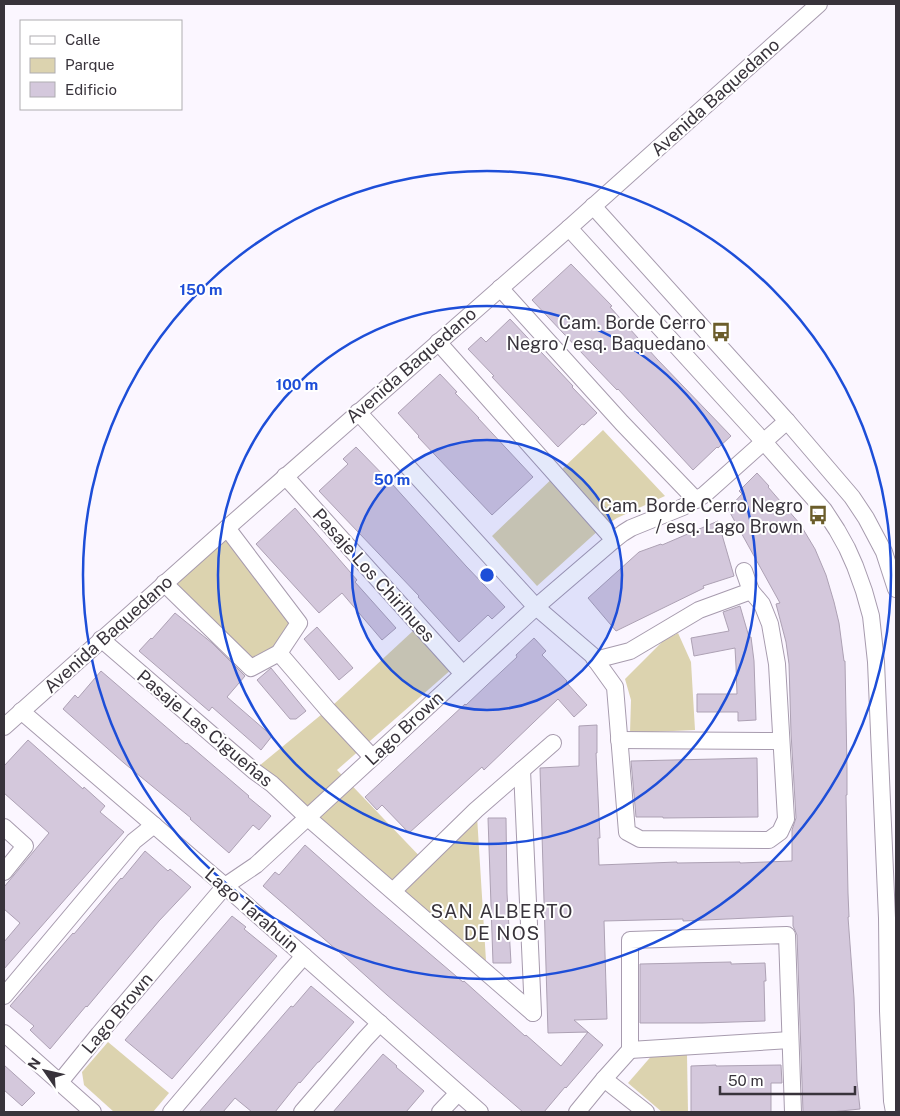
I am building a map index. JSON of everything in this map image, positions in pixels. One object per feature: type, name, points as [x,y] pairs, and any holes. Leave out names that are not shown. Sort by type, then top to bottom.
[{"type":"street","name":"Avenida Baquedano","points":[[4,727],[164,583],[569,228],[819,4]]},
{"type":"street","points":[[593,206],[787,421],[852,497],[866,518],[884,552],[896,589]]},
{"type":"street","points":[[569,228],[824,510],[838,530],[855,566],[871,616],[876,662],[887,918],[888,1012],[894,1112]]},
{"type":"street","points":[[500,288],[622,423],[696,500]]},
{"type":"street","points":[[438,342],[614,540]]},
{"type":"street","points":[[358,412],[536,607],[592,655],[615,687],[627,832],[640,839],[769,840],[780,832],[786,819],[776,664],[770,624],[762,604],[751,591],[744,571]]},
{"type":"street","name":"Lago Brown","points":[[60,1082],[225,886],[256,865],[536,607],[622,533],[696,500],[712,489],[787,421]]},
{"type":"street","name":"Pasaje Los Chirihues","points":[[286,476],[463,674]]},
{"type":"street","points":[[164,583],[251,668],[279,653],[299,623],[227,528]]},
{"type":"street","points":[[595,660],[630,651],[699,610],[751,591]]},
{"type":"street","name":"Pasaje Las Cigueñas","points":[[101,639],[254,771],[272,784],[307,817],[533,1013],[522,770]]},
{"type":"street","points":[[279,653],[372,757]]},
{"type":"street","name":"Lago Tarahuin","points":[[21,711],[225,886],[480,1112]]},
{"type":"street","points":[[619,740],[781,741]]},
{"type":"street","points":[[392,891],[476,810],[553,743]]},
{"type":"street","points":[[4,996],[134,841],[154,825]]},
{"type":"street","points":[[4,827],[26,846],[4,872]]},
{"type":"street","points":[[577,1112],[630,1050],[630,940],[787,935],[793,1112]]},
{"type":"street","points":[[171,1112],[304,956]]},
{"type":"street","points":[[302,1112],[380,1023]]},
{"type":"street","points":[[4,1033],[93,1112]]},
{"type":"street","points":[[630,1050],[790,1040]]},
{"type":"street","points":[[604,1079],[646,1112]]},
{"type":"street","points":[[440,1112],[458,1093]]},
{"type":"green space","points":[[603,430],[665,496],[617,518],[600,529],[537,586],[492,536]]},
{"type":"green space","points":[[227,528],[299,623],[279,653],[251,668],[164,583]]},
{"type":"green space","points":[[414,630],[453,668],[337,770],[428,865],[477,816],[486,961],[259,766],[333,705]]},
{"type":"green space","points":[[678,633],[691,662],[695,730],[630,733],[631,700],[625,679],[663,641]]},
{"type":"green space","points":[[108,1042],[169,1093],[153,1112],[114,1112],[84,1085],[82,1072]]},
{"type":"green space","points":[[654,1053],[687,1055],[688,1112],[662,1112],[628,1083]]},
{"type":"building","points":[[571,264],[612,306],[610,307],[657,359],[731,436],[693,470],[532,300]]},
{"type":"building","points":[[510,319],[597,413],[584,425],[582,424],[558,447],[468,349],[481,337],[486,342]]},
{"type":"building","points":[[440,374],[457,392],[455,393],[533,477],[492,515],[418,437],[398,413]]},
{"type":"building","points":[[356,447],[505,607],[492,619],[488,615],[459,642],[419,596],[319,491],[348,464],[343,459]]},
{"type":"building","points":[[757,473],[800,524],[815,549],[826,575],[839,623],[845,661],[848,917],[860,1109],[803,1112],[797,935],[793,926],[793,916],[683,921],[683,919],[604,921],[607,1019],[574,1020],[588,1032],[548,1033],[540,768],[579,766],[579,726],[597,725],[599,865],[792,861],[792,830],[796,818],[789,664],[786,642],[776,604],[780,603],[728,509],[742,494],[739,491]]},
{"type":"building","points":[[295,508],[357,580],[355,582],[396,628],[382,640],[342,593],[319,613],[256,544]]},
{"type":"building","points":[[718,521],[734,576],[703,586],[704,588],[616,631],[588,598],[639,552],[662,545]]},
{"type":"building","points":[[740,606],[749,637],[751,637],[754,661],[756,720],[738,721],[738,712],[697,712],[697,694],[737,694],[735,648],[694,656],[691,638],[729,631],[723,612]]},
{"type":"building","points":[[175,613],[212,643],[245,676],[227,697],[272,736],[261,750],[212,707],[209,711],[139,651]]},
{"type":"building","points":[[317,627],[353,668],[339,680],[304,639]]},
{"type":"building","points":[[534,638],[546,651],[542,655],[587,705],[574,717],[558,699],[484,770],[482,767],[409,833],[382,805],[377,810],[365,797],[466,705],[517,657],[516,655]]},
{"type":"building","points":[[271,668],[306,711],[296,719],[290,719],[257,680]]},
{"type":"building","points":[[101,671],[271,816],[259,830],[253,825],[229,853],[191,818],[124,763],[63,709],[75,695],[78,698]]},
{"type":"building","points":[[28,740],[105,806],[100,812],[124,832],[4,969],[4,942],[20,923],[4,909],[4,887],[49,833],[4,793],[4,766]]},
{"type":"building","points":[[757,758],[758,817],[636,817],[631,761]]},
{"type":"building","points":[[488,818],[506,818],[507,893],[511,963],[493,963]]},
{"type":"building","points":[[305,845],[561,1066],[588,1032],[603,1045],[544,1112],[523,1112],[263,886],[275,872],[279,875]]},
{"type":"building","points":[[145,851],[168,871],[170,869],[191,887],[159,921],[50,1049],[30,1030],[34,1026],[10,1006]]},
{"type":"building","points":[[232,916],[246,927],[244,929],[277,956],[172,1079],[125,1040]]},
{"type":"building","points":[[731,962],[731,964],[765,963],[765,1021],[640,1023],[640,964]]},
{"type":"building","points":[[311,986],[354,1022],[299,1082],[275,1112],[252,1112],[235,1098],[223,1112],[199,1112],[291,1006],[293,1007]]},
{"type":"building","points":[[383,1054],[424,1091],[406,1112],[333,1112]]},
{"type":"building","points":[[4,1065],[35,1093],[22,1106],[4,1090]]},
{"type":"building","points":[[781,1065],[782,1083],[771,1083],[771,1112],[691,1112],[691,1066]]},
{"type":"place","name":"Cam. Borde Cerro Negro / esq. Baquedano","points":[[721,332]]},
{"type":"place","name":"Cam. Borde Cerro Negro / esq. Lago Brown","points":[[818,515]]},
{"type":"district","name":"SAN ALBERTO DE NOS","points":[[502,922]]}]
